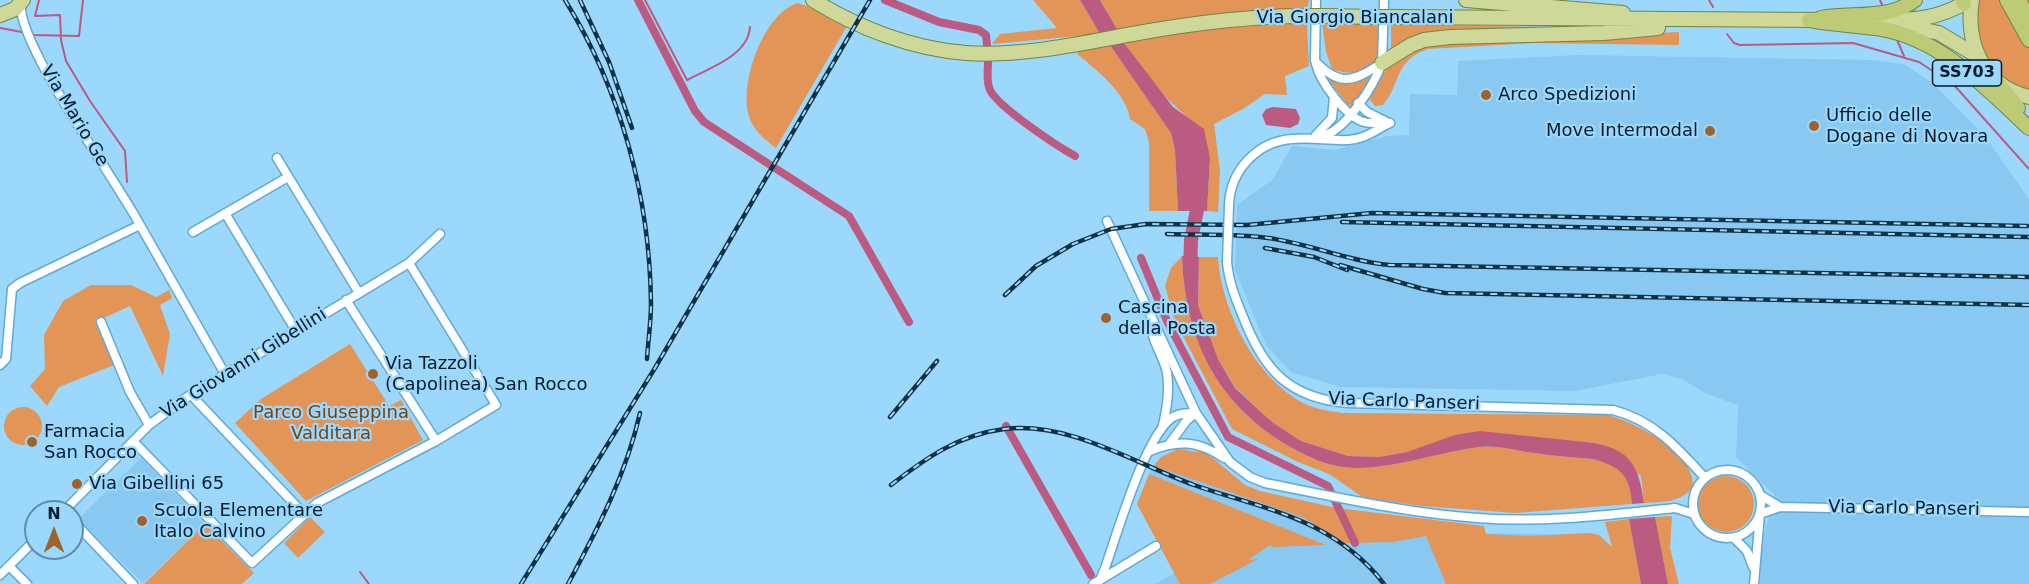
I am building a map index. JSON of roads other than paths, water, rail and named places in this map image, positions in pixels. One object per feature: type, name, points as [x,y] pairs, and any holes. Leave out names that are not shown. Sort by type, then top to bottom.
[{"type":"highway","name":"SS703","points":[[1890,22],[1915,0]]},
{"type":"highway","points":[[2007,0],[2029,40]]},
{"type":"highway","points":[[2019,0],[2029,19]]},
{"type":"highway","name":"SS703","points":[[1809,20],[1832,16],[1890,22],[1948,58],[2029,128]]},
{"type":"highway","name":"SS703","points":[[1993,77],[2029,123]]},
{"type":"main road","points":[[813,0],[853,20]]},
{"type":"main road","points":[[827,0],[853,20]]},
{"type":"main road","points":[[1466,0],[1727,20]]},
{"type":"main road","points":[[1967,1],[1970,29],[1983,67],[2003,85],[2029,97]]},
{"type":"main road","name":"Via Giorgio Biancalani","points":[[853,20],[898,39],[950,51],[999,53],[1058,47],[1192,23],[1262,16],[1890,22],[1932,18],[1967,1]]},
{"type":"main road","points":[[0,15],[15,9],[22,2]]},
{"type":"main road","points":[[1382,63],[1411,45],[1424,40],[1450,37],[1604,33],[1727,20]]},
{"type":"main road","name":"Via Giorgio Biancalani","points":[[1890,22],[1939,33],[1979,57]]},
{"type":"street","points":[[1316,0],[1315,61],[1319,76],[1334,97],[1351,114],[1364,122],[1390,123]]},
{"type":"street","points":[[1315,61],[1325,72],[1348,80],[1358,78],[1382,63],[1384,0]]},
{"type":"street","name":"Via Mario Ge","points":[[22,2],[20,12],[27,33],[225,374]]},
{"type":"street","name":"Via Carlo Panseri","points":[[1310,139],[1331,134],[1351,114],[1382,63]]},
{"type":"street","points":[[1310,139],[1320,133],[1332,117],[1334,97]]},
{"type":"street","points":[[1358,103],[1367,112],[1390,123]]},
{"type":"street","name":"Via Carlo Panseri","points":[[1390,123],[1370,136],[1349,140],[1293,139],[1272,144],[1249,158],[1233,181],[1229,206],[1227,262],[1233,294],[1260,355],[1274,373],[1305,394],[1328,402],[1612,410],[1633,415],[1660,431],[1705,478],[1720,471],[1739,473],[1748,478],[1760,495],[1780,507]]},
{"type":"street","points":[[277,158],[359,293]]},
{"type":"street","points":[[193,232],[288,177]]},
{"type":"street","points":[[225,213],[296,331]]},
{"type":"street","points":[[1107,221],[1196,413],[1230,462]]},
{"type":"street","points":[[0,365],[6,359],[12,289],[140,225]]},
{"type":"street","name":"Via Giovanni Gibellini","points":[[76,500],[149,425],[191,394],[409,263],[440,234]]},
{"type":"street","points":[[133,441],[252,563],[315,505],[436,441],[496,405],[409,263]]},
{"type":"street","points":[[346,300],[436,441]]},
{"type":"street","points":[[1096,582],[1135,480],[1162,428],[1167,406],[1167,374],[1150,329],[1152,319]]},
{"type":"street","points":[[101,322],[130,392],[149,425]]},
{"type":"street","points":[[191,394],[304,514]]},
{"type":"street","points":[[1162,428],[1175,416],[1196,413]]},
{"type":"street","points":[[1170,443],[1187,420],[1196,413]]},
{"type":"street","points":[[1149,451],[1170,443],[1192,443],[1210,449],[1250,477],[1265,483],[1339,498],[1479,518],[1544,519],[1675,508],[1694,514]]},
{"type":"street","points":[[1675,508],[1693,497],[1705,478]]},
{"type":"street","points":[[1754,584],[1760,495]]},
{"type":"street","points":[[1693,497],[1694,514],[1702,528],[1711,535],[1734,538],[1747,551],[1752,563],[1754,584]]},
{"type":"street","name":"Via Carlo Panseri","points":[[1734,538],[1750,529],[1760,514],[1780,507],[2029,512]]},
{"type":"street","points":[[84,533],[133,584]]},
{"type":"street","points":[[1096,582],[1156,546]]},
{"type":"street","points":[[0,575],[24,551]]},
{"type":"street","points":[[9,566],[27,584]]},
{"type":"waterway","points":[[39,0],[35,16],[60,15],[61,40],[66,61],[90,101],[125,151],[127,182]]},
{"type":"waterway","points":[[32,35],[79,36],[83,0]]},
{"type":"waterway","points":[[638,0],[695,111],[704,122],[849,216],[909,322]]},
{"type":"waterway","points":[[645,0],[687,80],[716,66],[735,53],[748,37],[750,27]]},
{"type":"waterway","points":[[885,0],[939,22],[979,30],[986,35],[987,45]]},
{"type":"waterway","points":[[1709,0],[1713,7]]},
{"type":"waterway","points":[[1880,0],[1883,7]]},
{"type":"waterway","points":[[0,28],[27,33]]},
{"type":"waterway","points":[[1727,34],[1734,43],[1740,45],[1853,43],[1919,62],[1954,85],[2029,169]]},
{"type":"waterway","points":[[1897,40],[1904,56]]},
{"type":"waterway","points":[[988,62],[988,83],[995,97],[1029,126],[1075,156]]},
{"type":"waterway","points":[[1190,274],[1191,240],[1200,195]]},
{"type":"waterway","points":[[1141,258],[1167,321],[1228,437],[1328,486],[1355,543]]},
{"type":"waterway","points":[[1006,426],[1091,575]]},
{"type":"waterway","points":[[360,572],[369,584]]},
{"type":"railway","points":[[565,0],[585,35],[617,108],[638,185],[649,264],[651,311],[647,359]]},
{"type":"railway","points":[[580,0],[609,62],[632,128]]},
{"type":"railway","points":[[521,584],[655,368],[870,0]]},
{"type":"railway","points":[[1005,295],[1036,266],[1073,244],[1111,229],[1146,224],[1247,225],[1372,213],[2027,226]]},
{"type":"railway","points":[[1342,222],[2029,237]]},
{"type":"railway","points":[[1167,234],[1237,235],[1276,239],[1357,260],[1390,265],[2029,277]]},
{"type":"railway","points":[[1265,248],[1314,257],[1347,270]]},
{"type":"railway","points":[[1340,265],[1423,289],[1445,293],[2029,305]]},
{"type":"railway","points":[[890,417],[937,361]]},
{"type":"railway","points":[[568,584],[619,480],[640,413]]},
{"type":"railway","points":[[891,485],[943,449],[972,436],[1004,429],[1028,428],[1053,431],[1101,446],[1194,485],[1300,520],[1343,545],[1361,559],[1384,584]]},
{"type":"place","name":"Arco Spedizioni","points":[[1486,95]]},
{"type":"place","name":"Ufficio delle Dogane di Novara","points":[[1814,126]]},
{"type":"place","name":"Move Intermodal","points":[[1710,131]]},
{"type":"place","name":"Cascina della Posta","points":[[1106,318]]},
{"type":"place","name":"Via Tazzoli (Capolinea) San Rocco","points":[[373,374]]},
{"type":"place","name":"Farmacia San Rocco","points":[[32,442]]},
{"type":"place","name":"Via Gibellini 65","points":[[77,484]]},
{"type":"place","name":"Scuola Elementare Italo Calvino","points":[[142,521]]},
{"type":"park label","name":"Parco Giuseppina Valditara","points":[[331,423]]}]
